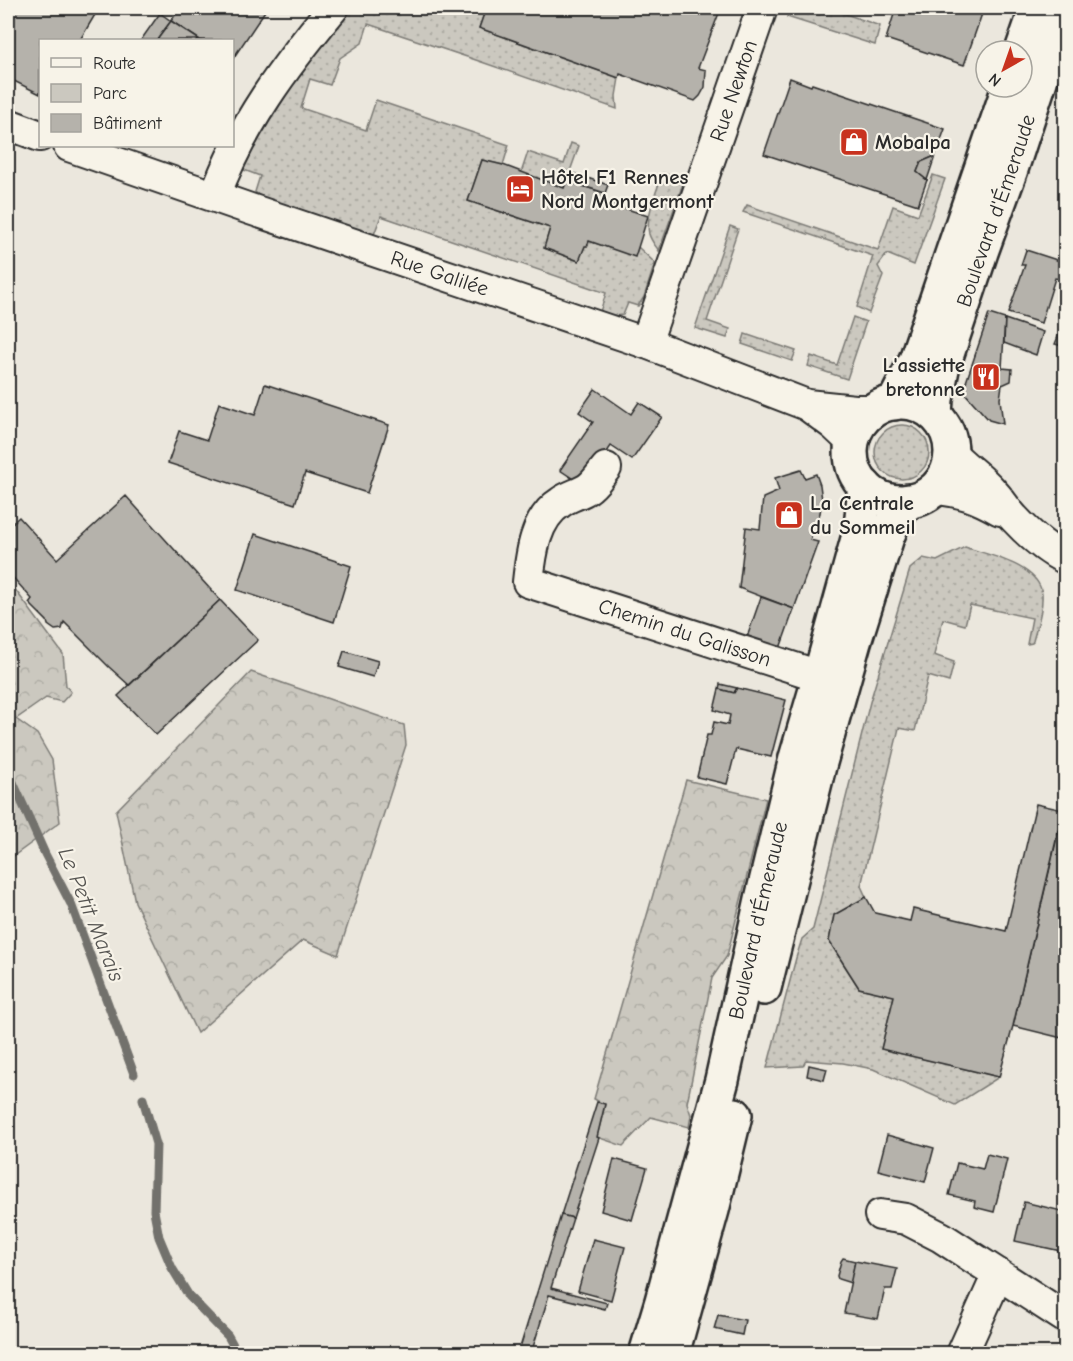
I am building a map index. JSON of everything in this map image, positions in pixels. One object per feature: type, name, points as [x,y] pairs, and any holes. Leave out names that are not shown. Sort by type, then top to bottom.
[{"type":"main road","points":[[1026,39],[1037,8]]},
{"type":"main road","name":"Boulevard d'Émeraude","points":[[935,416],[942,369],[1065,8]]},
{"type":"main road","name":"Boulevard d'Émeraude","points":[[885,406],[916,360],[1005,99]]},
{"type":"main road","points":[[672,1353],[712,1210],[819,766],[832,680],[854,642],[887,537],[897,514],[922,495],[947,472],[950,463],[951,453],[947,433],[935,416],[916,404],[905,402],[885,406],[867,416],[860,423],[852,442],[852,461],[859,479],[874,494],[885,499],[897,502],[922,495]]},
{"type":"main road","name":"Boulevard d'Émeraude","points":[[646,1353],[722,1080],[796,758],[832,680],[861,528],[865,486]]},
{"type":"street","points":[[215,196],[242,135],[253,117],[308,38],[333,8]]},
{"type":"street","name":"Rue Newton","points":[[646,343],[762,8]]},
{"type":"street","points":[[8,124],[39,136]]},
{"type":"street","name":"Rue Galilée","points":[[72,147],[646,343],[807,405],[855,410],[885,406]]},
{"type":"street","name":"Rue Galilée","points":[[807,405],[852,442]]},
{"type":"street","points":[[951,453],[993,491],[1013,517],[1065,559]]},
{"type":"street","name":"Chemin du Galisson","points":[[606,468],[588,488],[558,503],[546,517],[533,547],[528,582],[832,680]]},
{"type":"street","points":[[922,495],[951,490],[972,495],[1013,517]]},
{"type":"street","points":[[880,1215],[906,1219],[941,1237],[1065,1318]]},
{"type":"street","points":[[962,1353],[998,1274]]},
{"type":"green space","points":[[355,8],[486,8],[479,28],[619,78],[616,96],[617,109],[368,24],[362,43],[340,58],[330,85],[310,79],[301,108],[366,130],[376,100],[509,145],[503,165],[482,160],[468,201],[550,228],[544,248],[578,261],[589,241],[635,256],[638,247],[655,263],[644,297],[638,306],[628,303],[623,315],[605,317],[599,315],[606,293],[381,216],[373,237],[264,199],[255,192],[260,176],[244,170],[253,142],[306,64],[334,29]]},
{"type":"green space","points":[[790,8],[837,8],[837,11],[880,26],[875,45],[787,17]]},
{"type":"green space","points":[[571,143],[579,146],[564,188],[521,173],[528,152],[564,164]]},
{"type":"green space","points":[[663,173],[684,181],[659,251],[651,239],[648,227],[652,204]]},
{"type":"green space","points":[[933,175],[945,179],[914,265],[887,254],[878,266],[883,276],[869,313],[857,307],[873,256],[743,212],[747,205],[878,250],[893,206],[918,215]]},
{"type":"green space","points":[[730,226],[738,229],[707,321],[730,329],[727,338],[695,328]]},
{"type":"green space","points":[[853,317],[866,322],[847,379],[808,366],[811,356],[837,365]]},
{"type":"green space","points":[[745,334],[796,351],[792,361],[742,344]]},
{"type":"green space","points":[[897,425],[907,425],[921,433],[927,442],[929,452],[927,462],[921,471],[907,479],[897,479],[880,467],[875,457],[875,447],[887,430]]},
{"type":"green space","points":[[965,547],[1022,568],[1039,584],[1042,606],[1033,641],[1027,644],[1032,618],[970,605],[965,625],[943,619],[934,655],[954,662],[949,682],[928,676],[915,731],[899,728],[861,886],[866,897],[834,915],[829,941],[859,988],[894,996],[881,1049],[999,1077],[955,1105],[873,1069],[843,1063],[806,1060],[803,1066],[767,1068],[802,939],[813,929],[870,702],[910,569],[923,558],[937,561]]},
{"type":"green space","points":[[8,580],[63,654],[66,686],[71,692],[62,702],[46,698],[16,719],[37,734],[52,760],[60,822],[8,860]]},
{"type":"green space","points":[[251,672],[404,725],[406,745],[338,955],[303,940],[197,1033],[135,902],[116,811]]},
{"type":"green space","points":[[686,780],[766,799],[727,956],[712,978],[687,1103],[691,1115],[689,1127],[651,1117],[623,1146],[597,1137],[605,1105],[594,1099]]},
{"type":"building","points":[[8,8],[99,8],[81,39],[39,39],[39,94],[8,78]]},
{"type":"building","points":[[180,8],[267,8],[234,57],[234,39],[198,39],[171,21]]},
{"type":"building","points":[[486,8],[703,8],[719,13],[698,68],[706,70],[705,87],[695,101],[620,74],[619,78],[479,28]]},
{"type":"building","points":[[896,8],[984,8],[964,65],[886,39]]},
{"type":"building","points":[[160,13],[171,21],[158,39],[142,39]]},
{"type":"building","points":[[171,21],[198,39],[158,39]]},
{"type":"building","name":"Mobalpa","points":[[790,78],[945,129],[935,156],[921,162],[917,172],[927,180],[918,205],[764,154]]},
{"type":"building","points":[[935,156],[927,180],[917,172],[921,162]]},
{"type":"building","points":[[482,160],[503,165],[564,188],[567,181],[605,193],[603,201],[648,216],[635,257],[589,241],[579,261],[544,248],[550,228],[468,201]]},
{"type":"building","points":[[570,172],[608,185],[605,193],[567,181]]},
{"type":"building","points":[[1026,250],[1066,263],[1061,279],[1055,278],[1041,323],[1008,313],[1025,265],[1021,265]]},
{"type":"building","points":[[989,314],[1005,319],[1002,368],[1012,369],[1011,381],[1002,385],[1000,399],[1003,424],[989,420],[963,391]]},
{"type":"building","points":[[1005,319],[1043,332],[1036,355],[1004,343]]},
{"type":"building","points":[[1060,332],[1066,333],[1066,347],[1055,344]]},
{"type":"building","points":[[265,384],[389,425],[367,493],[305,473],[295,504],[168,463],[179,431],[207,440],[219,403],[255,415]]},
{"type":"building","points":[[595,389],[631,414],[639,402],[662,417],[632,460],[611,446],[584,486],[560,470],[593,422],[579,412]]},
{"type":"building","points":[[801,470],[805,478],[816,474],[822,500],[820,513],[810,540],[818,542],[794,609],[739,588],[746,527],[760,529],[763,498],[779,491],[775,478]]},
{"type":"building","points":[[126,496],[220,600],[129,685],[64,622],[62,629],[55,630],[48,625],[47,621],[29,603],[32,599],[8,572],[8,527],[19,517],[57,559]]},
{"type":"building","points":[[255,534],[351,566],[334,622],[237,590]]},
{"type":"building","points":[[761,597],[794,609],[778,654],[745,643]]},
{"type":"building","points":[[220,600],[258,640],[156,735],[118,696]]},
{"type":"building","points":[[344,651],[378,661],[373,677],[339,667]]},
{"type":"building","points":[[720,684],[737,688],[734,693],[719,689]]},
{"type":"building","points":[[737,688],[786,700],[771,757],[736,749],[727,784],[697,777],[707,735],[711,735],[714,722],[728,725],[730,715],[714,710],[719,689],[734,693]]},
{"type":"building","points":[[1066,799],[1066,1039],[1013,1026]]},
{"type":"building","points":[[1036,804],[1063,810],[999,1077],[881,1049],[894,996],[859,988],[829,941],[834,915],[866,897],[875,913],[910,921],[913,909],[1006,931]]},
{"type":"building","points":[[809,1065],[827,1069],[824,1080],[807,1076]]},
{"type":"building","points":[[597,1102],[605,1104],[597,1137],[599,1138],[573,1218],[561,1215]]},
{"type":"building","points":[[887,1135],[934,1148],[925,1182],[878,1170]]},
{"type":"building","points":[[987,1154],[1007,1159],[994,1212],[974,1207],[975,1201],[949,1195],[957,1163],[983,1169]]},
{"type":"building","points":[[614,1159],[647,1168],[632,1220],[601,1211]]},
{"type":"building","points":[[1024,1202],[1066,1212],[1066,1233],[1061,1251],[1015,1241]]},
{"type":"building","points":[[561,1215],[573,1218],[551,1288],[607,1303],[605,1309],[549,1295],[531,1354],[518,1354]]},
{"type":"building","points":[[593,1239],[625,1247],[611,1300],[578,1291]]},
{"type":"building","points":[[843,1258],[855,1261],[851,1283],[838,1279],[837,1276]]},
{"type":"building","points":[[855,1261],[897,1269],[892,1289],[885,1289],[878,1319],[844,1313]]},
{"type":"building","points":[[718,1315],[745,1320],[742,1335],[714,1329]]},
{"type":"waterway","name":"Le Petit Marais","points":[[8,771],[45,854],[71,904],[134,1074]]},
{"type":"waterway","name":"Le Petit Marais","points":[[143,1099],[156,1144],[154,1211],[159,1237],[172,1268],[189,1296],[228,1336],[238,1354]]},
{"type":"place","name":"Mobalpa","points":[[854,142]]},
{"type":"place","name":"Hôtel F1 Rennes Nord Montgermont","points":[[520,189]]},
{"type":"place","name":"L'assiette bretonne","points":[[986,377]]},
{"type":"place","name":"La Centrale du Sommeil","points":[[789,515]]}]
